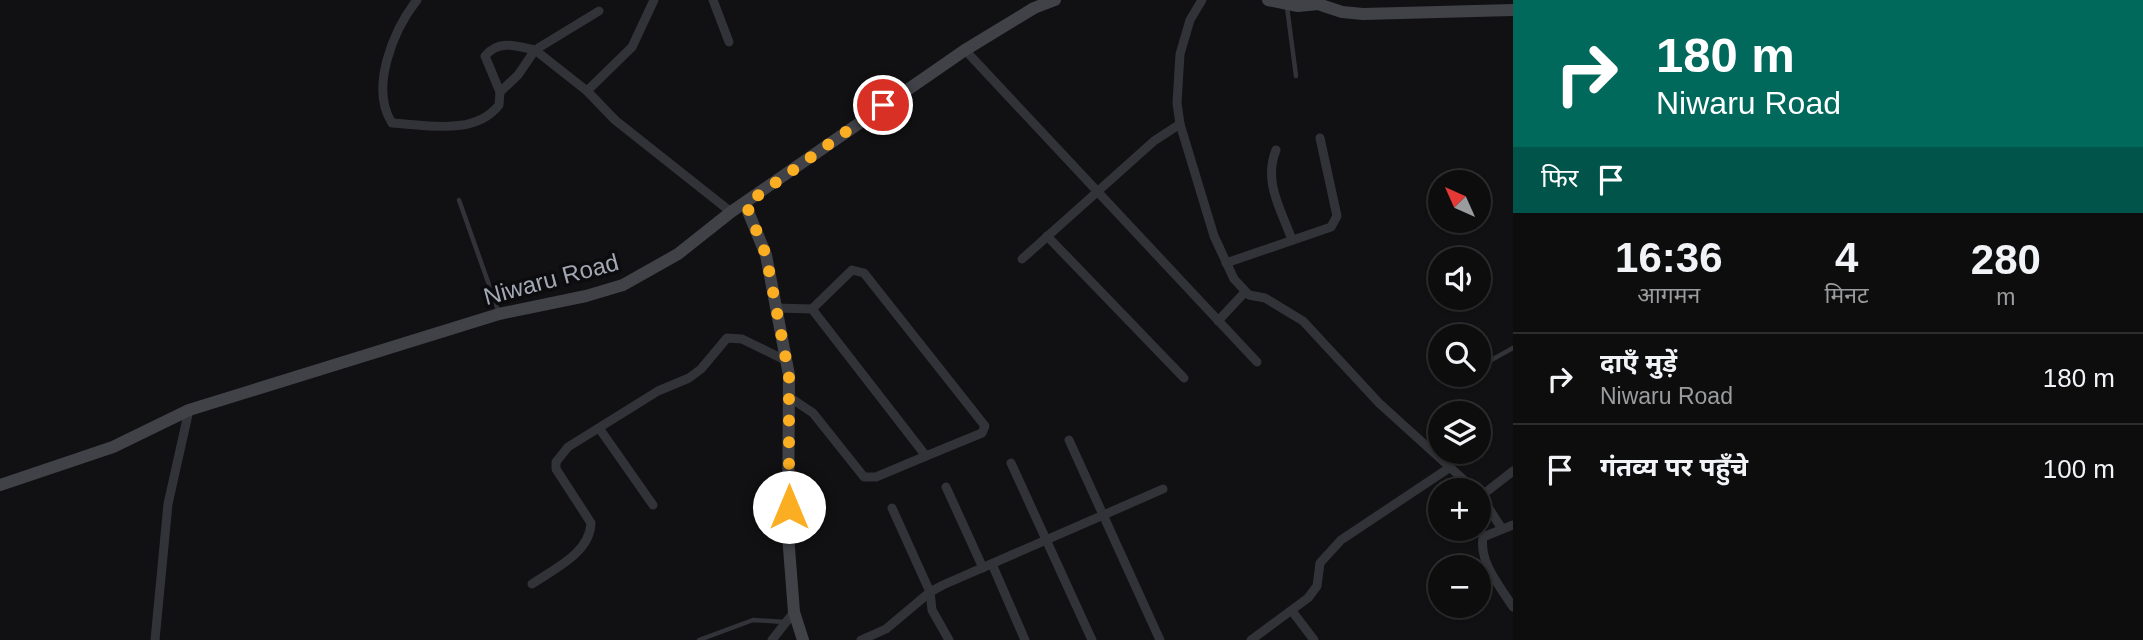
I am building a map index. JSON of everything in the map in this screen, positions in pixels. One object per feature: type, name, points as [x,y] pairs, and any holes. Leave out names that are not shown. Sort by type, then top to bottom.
[{"type":"street","points":[[417,0],[398,28],[385,70],[385,107],[392,123],[454,126],[483,121],[499,105],[500,92],[485,56],[490,51],[511,44],[535,50],[587,90],[615,120],[731,212]]},
{"type":"street","points":[[641,0],[649,10]]},
{"type":"street","points":[[587,90],[632,47],[654,0]]},
{"type":"street","points":[[726,0],[714,2],[729,41]]},
{"type":"street","name":"Niwaru Road","points":[[0,485],[113,446],[189,410],[499,314],[623,285],[678,254],[731,212],[746,204],[863,118],[965,50],[1025,13],[1055,0]]},
{"type":"street","points":[[1202,0],[1190,20],[1180,54],[1176,79],[1180,124],[1214,236],[1226,263],[1245,292],[1282,307],[1303,321],[1379,403],[1437,452],[1461,478]]},
{"type":"street","points":[[1268,0],[1324,2],[1342,12],[1363,14],[1513,10]]},
{"type":"street","points":[[500,92],[518,75],[535,50],[598,10]]},
{"type":"street","points":[[965,50],[1257,362]]},
{"type":"street","points":[[1022,258],[1154,141],[1180,124]]},
{"type":"street","points":[[1226,263],[1331,227],[1337,216],[1320,138]]},
{"type":"street","points":[[1276,149],[1270,163],[1270,179],[1292,240]]},
{"type":"street","points":[[746,204],[766,255],[787,361],[788,535],[794,612],[803,640]]},
{"type":"street","points":[[1047,236],[1184,379]]},
{"type":"street","points":[[776,308],[812,309],[852,270],[864,273],[985,426],[982,433],[876,477],[864,477],[814,413],[789,397]]},
{"type":"street","points":[[1218,321],[1245,292]]},
{"type":"street","points":[[812,309],[926,456]]},
{"type":"street","points":[[532,584],[583,548],[589,539],[591,523],[556,469],[556,462],[568,447],[657,391],[689,378],[727,338],[742,339],[787,361]]},
{"type":"street","points":[[155,640],[168,504],[189,410]]},
{"type":"street","points":[[599,428],[653,505]]},
{"type":"street","points":[[1069,440],[1101,516],[1160,640]]},
{"type":"street","points":[[1011,463],[1092,640]]},
{"type":"street","points":[[1251,640],[1292,611],[1317,586],[1320,564],[1341,540],[1449,468]]},
{"type":"street","points":[[1491,485],[1513,471]]},
{"type":"street","points":[[947,487],[1025,640]]},
{"type":"street","points":[[861,640],[877,637],[930,592],[1163,489]]},
{"type":"street","points":[[892,508],[930,592],[932,610],[949,640]]},
{"type":"street","points":[[1491,512],[1502,529]]},
{"type":"street","points":[[1513,525],[1483,537],[1482,546],[1484,558],[1513,607]]},
{"type":"street","points":[[1292,611],[1314,640]]},
{"type":"street","points":[[772,640],[794,612]]},
{"type":"lane","points":[[1294,3],[1296,76]]},
{"type":"lane","points":[[458,200],[499,314]]},
{"type":"lane","points":[[1491,360],[1513,348]]},
{"type":"lane","points":[[699,640],[753,620],[785,622]]},
{"type":"route","points":[[789,507],[789,375],[766,255],[746,204],[883,105]]}]
